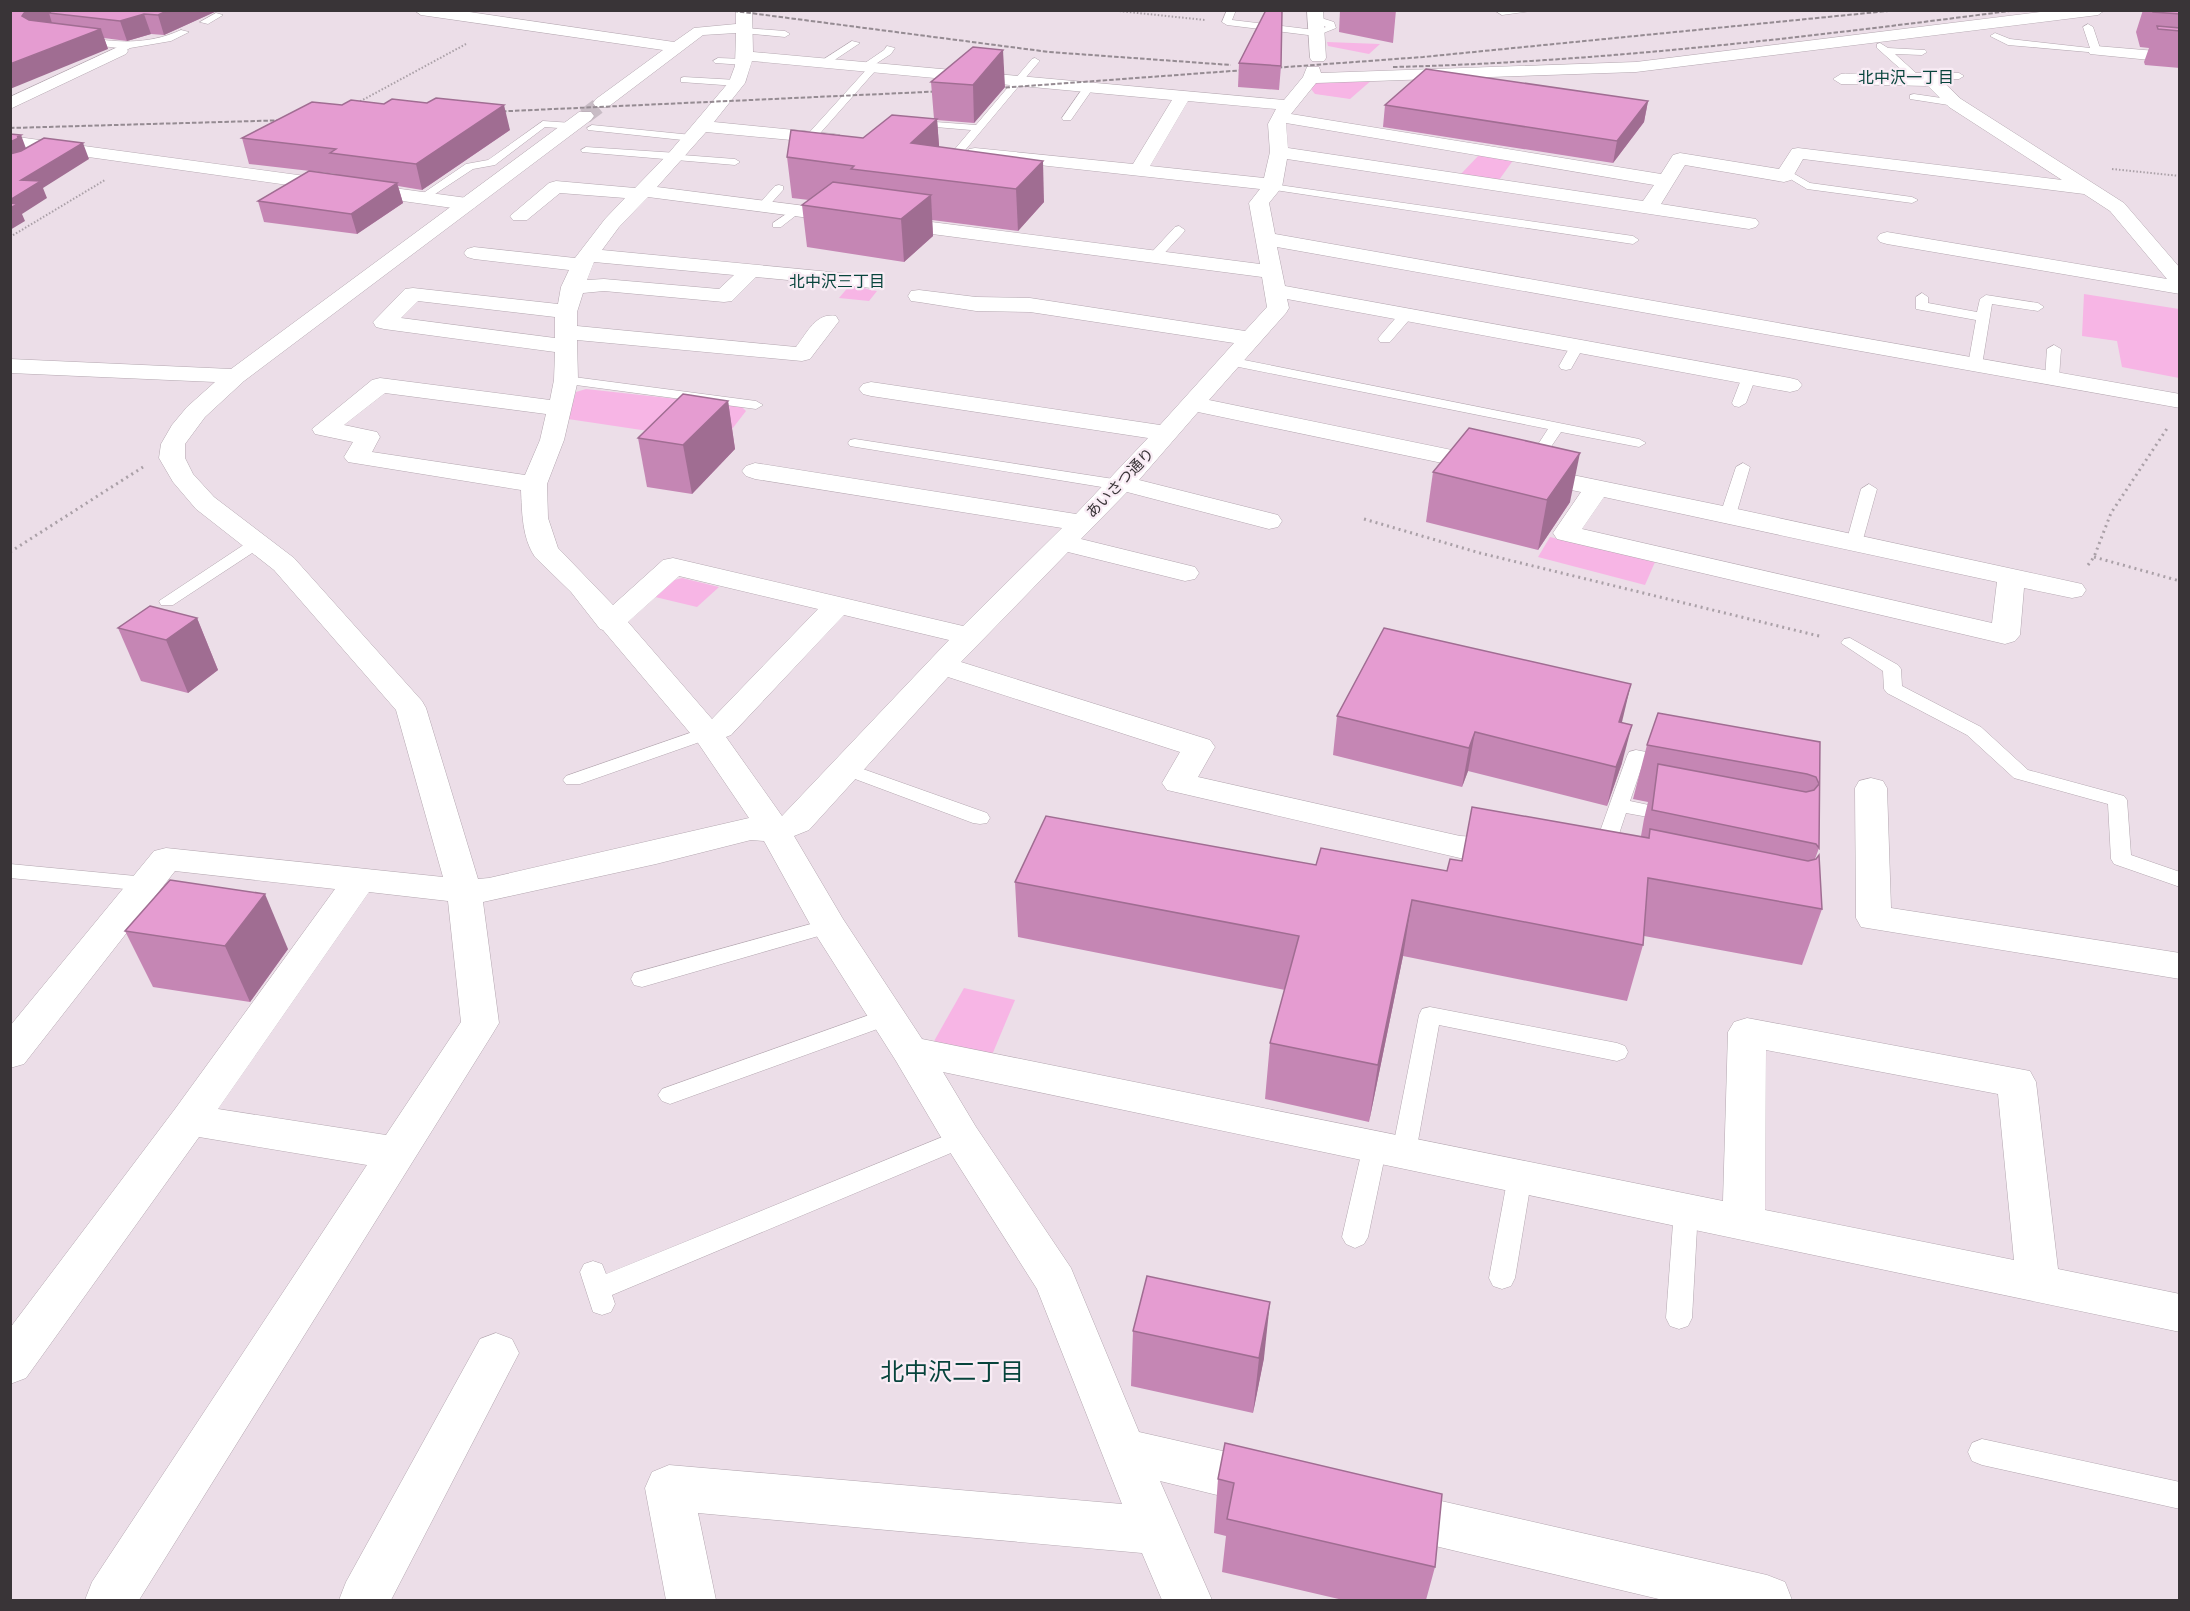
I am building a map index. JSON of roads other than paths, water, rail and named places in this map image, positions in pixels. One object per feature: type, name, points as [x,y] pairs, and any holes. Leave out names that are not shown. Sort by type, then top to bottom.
[{"type":"street","points":[[421,10],[675,47]]},
{"type":"street","points":[[1314,69],[1369,78],[1636,67],[1875,40],[2098,10]]},
{"type":"street","points":[[1283,111],[1314,69],[1315,21]]},
{"type":"street","points":[[602,103],[699,31],[745,23],[745,59],[743,73],[737,83],[676,157],[612,223],[584,260],[572,287],[565,330],[566,380],[552,441],[534,484],[535,518],[545,551],[581,586],[610,623],[707,733],[775,831],[829,926],[910,1051],[962,1138],[1056,1281],[1186,1600]]},
{"type":"street","points":[[10,104],[124,48]]},
{"type":"street","points":[[2096,51],[2180,58]]},
{"type":"street","points":[[745,59],[824,63],[1183,96],[1283,111],[1666,181]]},
{"type":"street","points":[[1841,79],[1916,78],[1933,82],[1955,103],[2117,207],[2180,282]]},
{"type":"street","points":[[1138,171],[1183,96]]},
{"type":"street","name":"あいさつ通り","points":[[775,831],[796,822],[969,636],[1168,434],[1229,361],[1278,308],[1259,203],[1272,186],[1279,152],[1277,124],[1283,111]]},
{"type":"street","points":[[111,1600],[480,1023],[464,891],[411,708],[284,564],[205,503],[182,477],[172,458],[173,444],[196,412],[236,376],[467,204],[583,123]]},
{"type":"street","points":[[696,132],[855,141]]},
{"type":"street","points":[[10,141],[467,204]]},
{"type":"street","points":[[935,149],[1272,186]]},
{"type":"street","points":[[1649,207],[1680,159],[1784,176],[1798,153],[1852,150],[2090,189]]},
{"type":"street","points":[[1279,152],[1749,222]]},
{"type":"street","points":[[520,216],[556,187],[641,192],[1154,257],[1273,281],[1571,356],[1749,377],[1790,385]]},
{"type":"street","points":[[1887,238],[2180,288]]},
{"type":"street","points":[[1266,239],[2052,378],[2175,411]]},
{"type":"street","points":[[474,253],[751,270],[872,282]]},
{"type":"street","points":[[572,287],[604,285],[724,296],[751,270]]},
{"type":"street","points":[[565,330],[413,294],[384,322],[565,330],[802,354],[828,321]]},
{"type":"street","points":[[919,296],[976,304],[1030,305],[1251,339]]},
{"type":"street","points":[[10,366],[236,376]]},
{"type":"street","points":[[534,484],[357,457],[368,437],[324,429],[380,385],[559,408]]},
{"type":"street","points":[[871,389],[1168,434]]},
{"type":"street","points":[[1192,404],[1728,515],[2072,590]]},
{"type":"street","points":[[755,471],[1082,523]]},
{"type":"street","points":[[1121,484],[1269,521]]},
{"type":"street","points":[[1597,488],[1566,533],[2018,638],[2011,578]]},
{"type":"street","points":[[1063,543],[1185,573]]},
{"type":"street","points":[[610,623],[673,566],[969,636]]},
{"type":"street","points":[[707,733],[720,728],[838,605]]},
{"type":"street","points":[[943,666],[1199,747],[1178,783],[1460,847],[1540,852]]},
{"type":"street","points":[[1871,788],[1874,918],[2180,966]]},
{"type":"street","points":[[10,1054],[23,1022],[166,859],[464,891],[501,888],[751,829],[775,831]]},
{"type":"street","points":[[10,1364],[189,1120],[360,879]]},
{"type":"street","points":[[1744,1222],[1747,1032],[2016,1082],[2038,1282]]},
{"type":"street","points":[[910,1051],[2180,1312]]},
{"type":"street","points":[[189,1120],[395,1153]]},
{"type":"street","points":[[364,1600],[496,1353]]},
{"type":"street","points":[[1123,1450],[1307,1493]]},
{"type":"street","points":[[691,1600],[669,1488],[1158,1531]]},
{"type":"street","points":[[1353,1504],[1767,1600]]},
{"type":"lane","points":[[1232,10],[1227,22],[1315,21]]},
{"type":"lane","points":[[1498,10],[1502,12],[1534,10]]},
{"type":"lane","points":[[205,22],[219,15]]},
{"type":"lane","points":[[745,23],[785,34]]},
{"type":"lane","points":[[1995,36],[2008,42],[2096,51],[2088,27]]},
{"type":"lane","points":[[71,39],[124,48],[168,39],[184,32]]},
{"type":"lane","points":[[2056,37],[2074,48]]},
{"type":"lane","points":[[824,63],[855,43]]},
{"type":"lane","points":[[811,137],[869,67],[890,48]]},
{"type":"lane","points":[[1922,51],[1883,48],[1916,78],[1959,76]]},
{"type":"lane","points":[[718,61],[745,59]]},
{"type":"lane","points":[[934,180],[1035,61]]},
{"type":"lane","points":[[684,80],[737,83]]},
{"type":"lane","points":[[1067,118],[1089,87]]},
{"type":"lane","points":[[1914,97],[1955,103]]},
{"type":"lane","points":[[907,122],[978,128]]},
{"type":"lane","points":[[422,198],[470,166],[491,163],[543,124],[583,123],[696,132]]},
{"type":"lane","points":[[32,158],[52,147]]},
{"type":"lane","points":[[586,150],[735,162]]},
{"type":"lane","points":[[1786,172],[1807,186],[1912,200]]},
{"type":"lane","points":[[1272,186],[1633,240]]},
{"type":"lane","points":[[762,207],[779,188]]},
{"type":"lane","points":[[777,225],[795,211]]},
{"type":"lane","points":[[1154,257],[1179,230]]},
{"type":"lane","points":[[1922,297],[1921,306],[1983,317]]},
{"type":"lane","points":[[1975,365],[1986,299],[2038,307]]},
{"type":"lane","points":[[1385,339],[1405,316]]},
{"type":"lane","points":[[2052,378],[2054,349]]},
{"type":"lane","points":[[1229,361],[1639,443]]},
{"type":"lane","points":[[1739,403],[1749,377]]},
{"type":"lane","points":[[566,380],[756,405]]},
{"type":"lane","points":[[1526,473],[1557,426]]},
{"type":"lane","points":[[855,443],[1121,484]]},
{"type":"lane","points":[[1728,515],[1743,467]]},
{"type":"lane","points":[[1854,543],[1869,489]]},
{"type":"lane","points":[[167,601],[257,543]]},
{"type":"lane","points":[[1850,643],[1892,669],[1893,689],[1974,731],[2021,774],[2117,800],[2121,859],[2180,880]]},
{"type":"lane","points":[[573,780],[707,733]]},
{"type":"lane","points":[[1594,859],[1608,837],[1636,756],[1693,766]]},
{"type":"lane","points":[[846,769],[980,818]]},
{"type":"lane","points":[[1619,806],[1687,819]]},
{"type":"lane","points":[[10,871],[146,884]]},
{"type":"lane","points":[[642,979],[829,926]]},
{"type":"lane","points":[[1355,1237],[1389,1149],[1430,1015],[1617,1052]]},
{"type":"lane","points":[[670,1095],[886,1017]]},
{"type":"lane","points":[[598,1288],[962,1138]]},
{"type":"lane","points":[[1502,1278],[1520,1176]]},
{"type":"lane","points":[[1679,1318],[1686,1210]]},
{"type":"lane","points":[[1982,1452],[2180,1496]]},
{"type":"tunnel","points":[[585,116],[602,103]]},
{"type":"railway","points":[[727,10],[1049,52],[1231,65]]},
{"type":"railway","points":[[986,89],[1423,57],[1898,10]]},
{"type":"railway","points":[[1393,67],[1549,60],[1705,47],[2017,10]]},
{"type":"railway","points":[[489,112],[947,91]]},
{"type":"railway","points":[[10,128],[291,120]]},
{"type":"district","name":"北中沢一丁目","points":[[1906,77]]},
{"type":"district","name":"北中沢三丁目","points":[[837,281]]},
{"type":"district","name":"北中沢二丁目","points":[[952,1372]]}]
